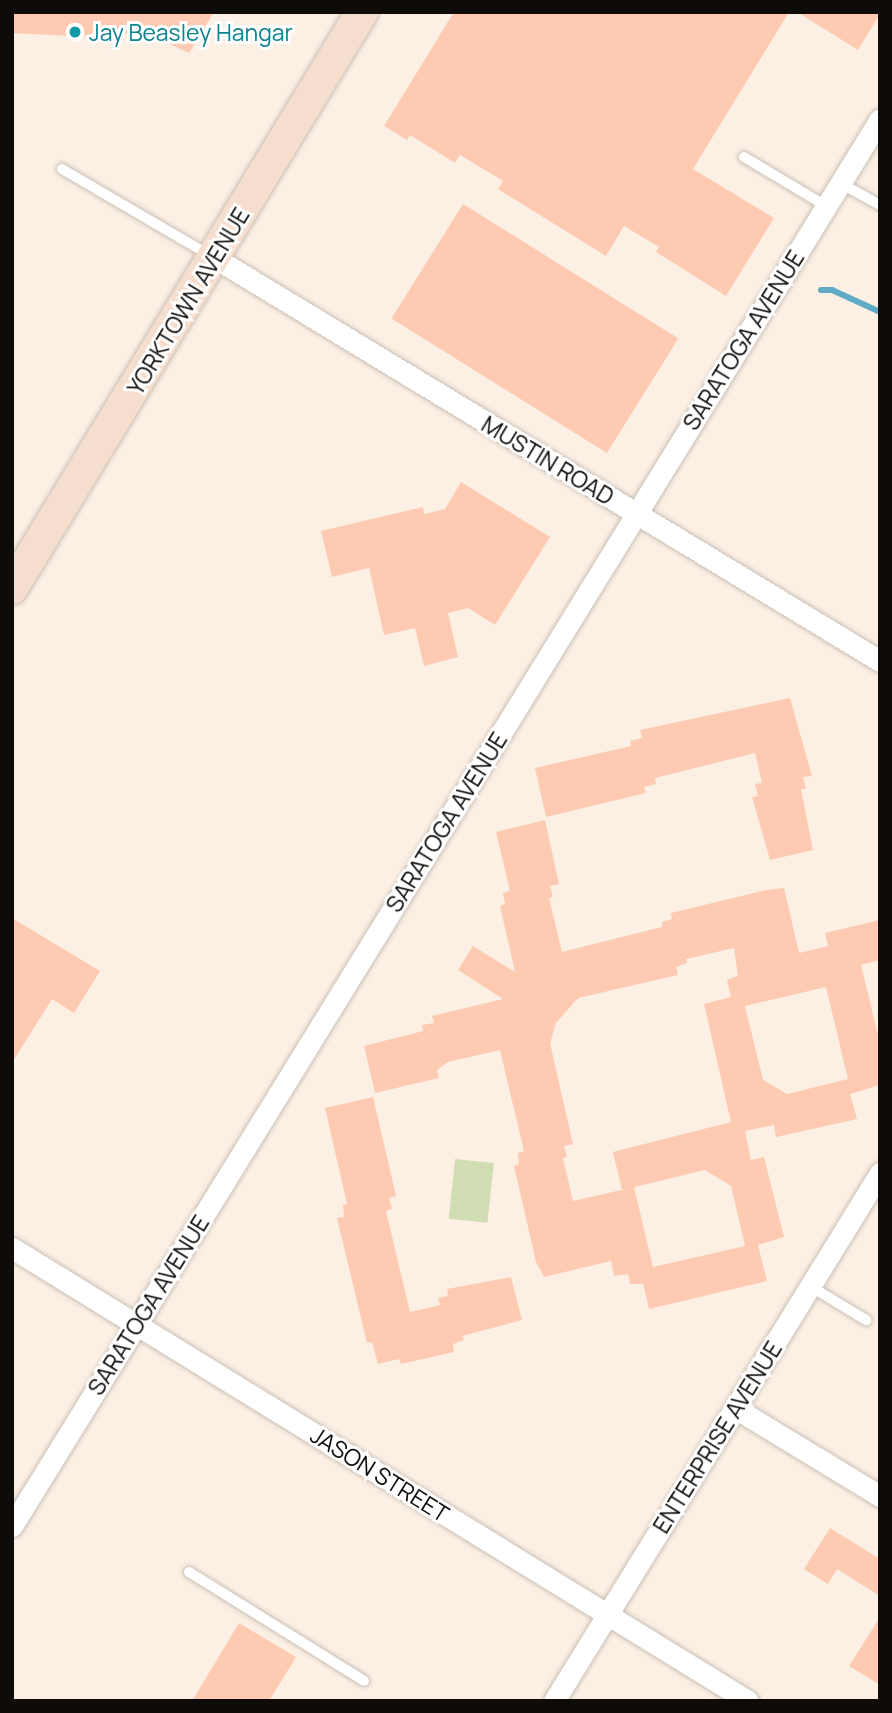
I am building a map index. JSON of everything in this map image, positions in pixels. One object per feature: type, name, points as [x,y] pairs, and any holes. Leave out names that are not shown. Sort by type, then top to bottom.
[{"type":"main road","name":"YORKTOWN AVENUE","points":[[12,588],[215,258],[362,12]]},
{"type":"street","name":"SARATOGA AVENUE","points":[[12,1526],[880,119]]},
{"type":"street","name":"MUSTIN ROAD","points":[[215,258],[880,661]]},
{"type":"street","name":"ENTERPRISE AVENUE","points":[[554,1701],[880,1173]]},
{"type":"street","name":"JASON STREET","points":[[12,1248],[747,1701]]},
{"type":"street","points":[[735,1408],[880,1496]]},
{"type":"lane","points":[[744,157],[826,206]]},
{"type":"lane","points":[[62,169],[215,258]]},
{"type":"lane","points":[[841,183],[880,205]]},
{"type":"lane","points":[[810,1286],[866,1320]]},
{"type":"lane","points":[[189,1572],[364,1681]]},
{"type":"green space","points":[[455,1159],[494,1163],[488,1223],[449,1219]]},
{"type":"building","name":"Jay Beasley Hangar","points":[[12,12],[214,12],[189,53],[144,32],[93,37],[12,33]]},
{"type":"building","points":[[454,12],[789,12],[693,169],[774,218],[726,296],[656,252],[659,247],[624,226],[606,256],[498,189],[503,181],[460,155],[455,163],[410,135],[407,140],[384,126]]},
{"type":"building","points":[[797,12],[880,12],[880,14],[858,50]]},
{"type":"building","points":[[463,204],[678,339],[607,453],[391,318]]},
{"type":"building","points":[[461,482],[550,537],[495,625],[468,608],[448,613],[458,657],[424,666],[415,628],[384,635],[369,568],[332,577],[321,531],[423,507],[424,514],[445,509]]},
{"type":"building","points":[[790,698],[812,776],[803,777],[806,789],[801,789],[813,850],[770,860],[752,797],[758,796],[755,784],[762,783],[755,753],[655,778],[656,784],[644,787],[646,793],[546,817],[535,768],[631,746],[630,741],[642,738],[640,730]]},
{"type":"building","points":[[545,820],[559,884],[550,886],[553,897],[549,898],[562,952],[662,927],[662,922],[672,919],[671,913],[784,888],[799,953],[828,946],[825,933],[880,920],[880,960],[861,965],[880,1043],[880,1085],[850,1094],[857,1119],[776,1137],[774,1125],[745,1131],[751,1160],[764,1157],[784,1237],[758,1245],[767,1281],[649,1309],[643,1284],[630,1284],[628,1274],[614,1276],[611,1261],[544,1277],[536,1262],[514,1166],[519,1164],[518,1153],[524,1151],[500,1050],[448,1062],[437,1070],[439,1078],[375,1093],[364,1046],[423,1031],[422,1025],[434,1023],[432,1016],[503,999],[458,970],[473,946],[515,972],[500,906],[505,904],[503,893],[510,891],[496,832]],"holes":[[[734,948],[738,976],[727,980],[731,997],[704,1004],[731,1122],[613,1152],[622,1190],[573,1201],[563,1158],[567,1157],[564,1146],[573,1144],[550,1043],[556,1023],[578,998],[678,975],[676,967],[687,963],[686,959]],[[826,987],[848,1079],[787,1094],[763,1080],[745,1006]],[[705,1170],[731,1186],[745,1246],[653,1267],[634,1187]]]},
{"type":"building","points":[[12,918],[100,971],[74,1013],[52,999],[12,1063]]},
{"type":"building","points":[[373,1097],[396,1196],[389,1198],[392,1209],[386,1211],[410,1312],[440,1305],[438,1298],[448,1296],[447,1289],[511,1277],[522,1320],[462,1336],[464,1340],[453,1344],[454,1352],[401,1364],[399,1359],[378,1364],[372,1342],[367,1343],[337,1218],[344,1217],[343,1205],[347,1204],[325,1108]]},
{"type":"building","points":[[830,1528],[880,1559],[880,1596],[837,1569],[828,1584],[804,1569]]},
{"type":"building","points":[[880,1617],[880,1685],[849,1666]]},
{"type":"building","points":[[239,1623],[296,1657],[269,1701],[192,1701]]},
{"type":"waterway","points":[[821,290],[832,290],[880,312]]},
{"type":"place","name":"Jay Beasley Hangar","points":[[75,32]]}]
